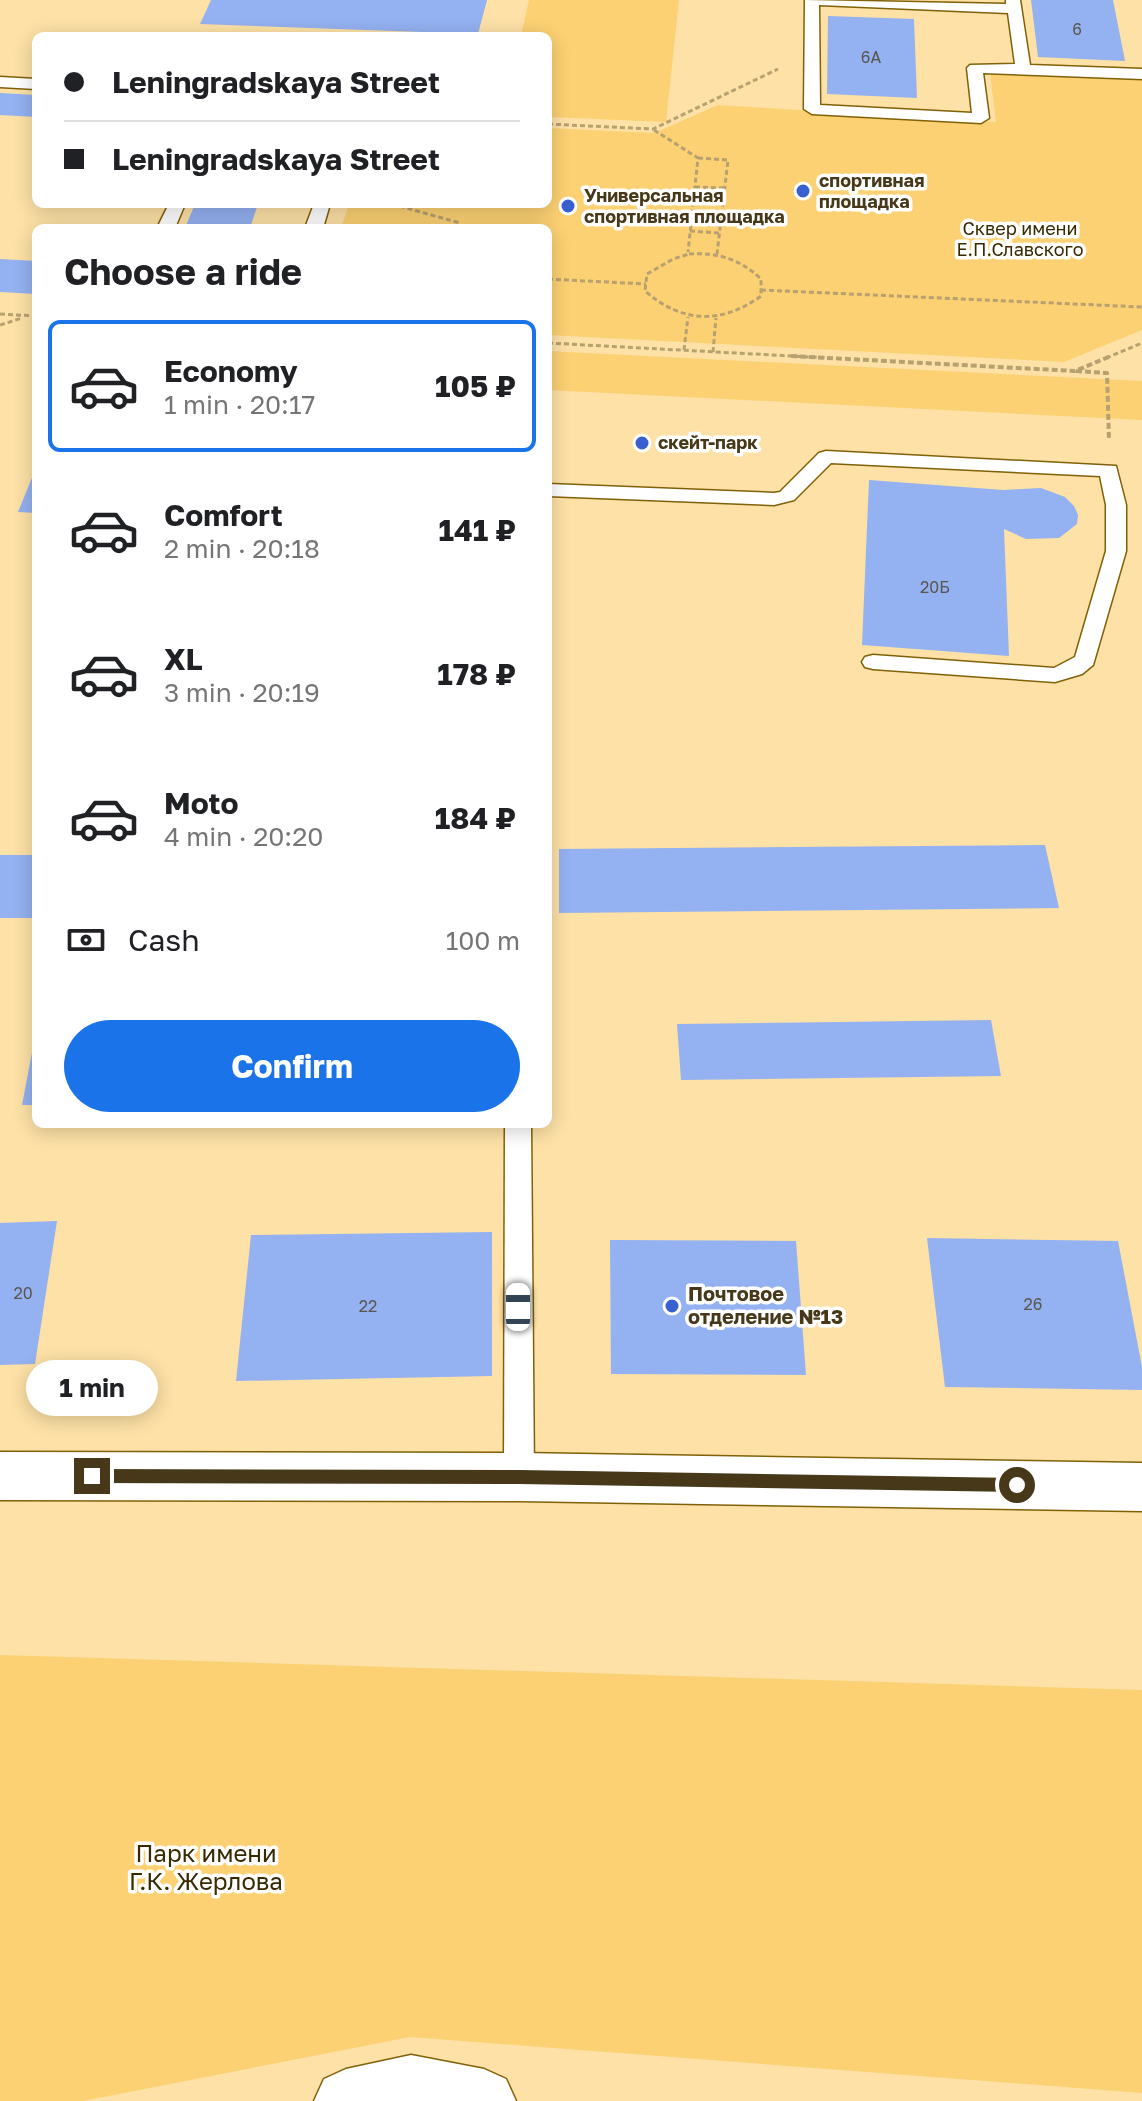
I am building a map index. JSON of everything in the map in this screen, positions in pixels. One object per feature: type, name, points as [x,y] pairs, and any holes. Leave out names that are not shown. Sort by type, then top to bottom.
[{"type":"street","points":[[0,1476],[519,1477],[1142,1487]]},
{"type":"street","points":[[346,2101],[411,2086],[484,2101]]},
{"type":"lane","points":[[1023,69],[1014,4],[812,0],[812,109],[981,118],[975,68],[1142,74]]},
{"type":"lane","points":[[0,82],[32,84]]},
{"type":"lane","points":[[552,490],[774,499],[787,496],[826,457],[1109,470],[1116,505],[1116,551],[1085,660],[1074,669],[1055,675],[873,662]]},
{"type":"lane","points":[[518,1128],[519,1477]]},
{"type":"path","points":[[552,124],[653,129],[811,53]]},
{"type":"path","points":[[653,129],[698,158],[728,160],[717,254]]},
{"type":"path","points":[[688,252],[698,158]]},
{"type":"path","points":[[695,187],[724,188]]},
{"type":"path","points":[[406,208],[460,224]]},
{"type":"path","points":[[693,211],[722,212]]},
{"type":"path","points":[[690,231],[719,233]]},
{"type":"path","points":[[688,252],[717,254],[746,265],[761,279],[761,296],[748,308],[716,318],[688,317],[658,304],[645,291],[647,274],[663,262],[688,252]]},
{"type":"path","points":[[552,279],[646,284]]},
{"type":"path","points":[[761,290],[1142,307]]},
{"type":"path","points":[[0,314],[32,316]]},
{"type":"path","points":[[0,325],[27,316]]},
{"type":"path","points":[[684,350],[688,317]]},
{"type":"path","points":[[713,352],[716,318]]},
{"type":"path","points":[[552,343],[1107,373],[1109,470]]},
{"type":"path","points":[[1075,371],[1142,343]]},
{"type":"green space","points":[[529,0],[679,0],[666,122],[552,117],[552,32],[522,32]]},
{"type":"green space","name":"Сквер имени Е.П.Славского","points":[[990,73],[1142,79],[1142,330],[1064,362],[552,335],[552,224],[342,224],[348,208],[552,208],[552,128],[654,133],[718,105],[996,122]]},
{"type":"green space","points":[[552,351],[1142,381],[1142,420],[552,390]]},
{"type":"green space","name":"Парк имени Г.К. Жерлова","points":[[0,1655],[1142,1690],[1142,2093],[410,2037],[83,2101],[0,2101]]},
{"type":"building","points":[[211,0],[487,0],[479,32],[200,24]]},
{"type":"building","points":[[1031,0],[1113,0],[1125,61],[1038,57]]},
{"type":"building","points":[[828,16],[914,19],[917,98],[827,94]]},
{"type":"building","points":[[0,93],[32,95],[32,117],[0,115]]},
{"type":"building","points":[[193,208],[257,208],[251,224],[187,224]]},
{"type":"building","points":[[0,259],[32,261],[32,294],[0,292]]},
{"type":"building","points":[[32,478],[32,513],[18,512]]},
{"type":"building","points":[[869,480],[1003,490],[1041,488],[1065,497],[1074,506],[1078,515],[1077,524],[1059,538],[1026,539],[1004,529],[1009,656],[862,645]]},
{"type":"building","points":[[1045,845],[1059,908],[559,913],[559,849]]},
{"type":"building","points":[[0,855],[32,855],[32,918],[0,918]]},
{"type":"building","points":[[991,1020],[1001,1076],[681,1080],[677,1024]]},
{"type":"building","points":[[32,1053],[32,1105],[22,1105]]},
{"type":"building","points":[[57,1221],[35,1364],[0,1365],[0,1223]]},
{"type":"building","points":[[492,1232],[492,1376],[236,1381],[251,1235]]},
{"type":"building","points":[[927,1238],[1118,1241],[1142,1367],[1142,1390],[945,1387]]},
{"type":"building","points":[[610,1240],[796,1241],[806,1375],[611,1374]]},
{"type":"place","name":"спортивная площадка","points":[[803,191]]},
{"type":"place","name":"Универсальная спортивная площадка","points":[[568,206]]},
{"type":"place","name":"скейт-парк","points":[[642,443]]},
{"type":"place","name":"Почтовое отделение №13","points":[[672,1306]]},
{"type":"route","points":[[92,1476],[519,1477],[1017,1485]]}]
